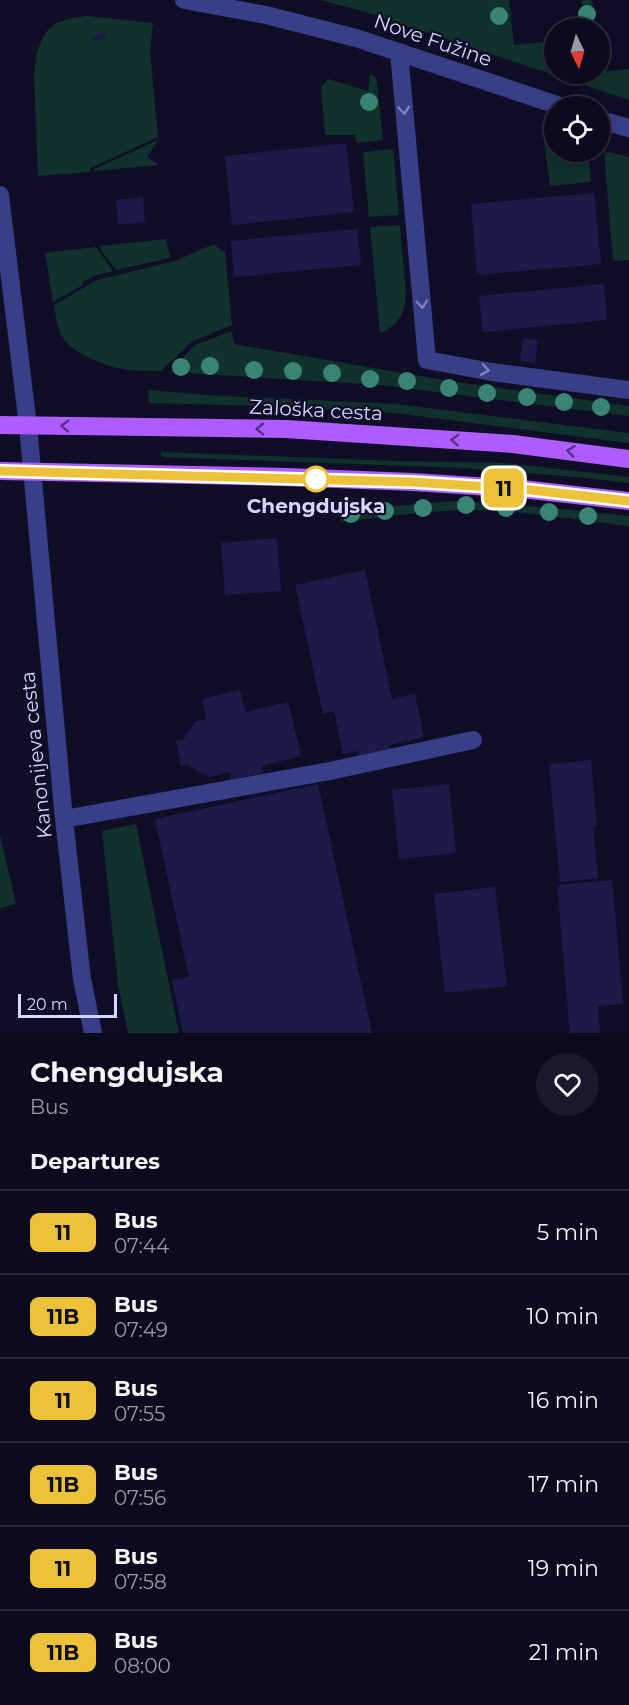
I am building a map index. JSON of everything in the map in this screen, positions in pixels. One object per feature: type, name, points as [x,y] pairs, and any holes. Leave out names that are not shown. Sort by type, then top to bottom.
[{"type":"main road","name":"Zaloška cesta","points":[[0,425],[286,429],[513,444],[629,459]]},
{"type":"main road","points":[[0,471],[412,482],[522,489],[629,501]]},
{"type":"street","name":"Nove Fužine","points":[[184,0],[296,22],[399,52],[544,101]]},
{"type":"street","points":[[399,52],[427,360],[492,372],[629,390]]},
{"type":"street","points":[[610,123],[629,128]]},
{"type":"street","name":"Kanonijeva cesta","points":[[0,195],[28,426],[64,819],[82,979],[93,1033]]},
{"type":"street","points":[[64,819],[330,771],[473,740]]},
{"type":"green space","points":[[320,0],[509,0],[514,45],[544,42],[544,72],[359,10]]},
{"type":"green space","points":[[582,0],[592,0],[593,18],[584,18]]},
{"type":"green space","points":[[87,16],[153,23],[150,51],[158,137],[91,168],[90,172],[38,176],[34,75],[37,51],[46,32],[56,23]]},
{"type":"green space","points":[[629,69],[629,100],[581,84],[610,84],[610,71]]},
{"type":"green space","points":[[370,74],[376,77],[383,140],[357,143],[355,135],[325,135],[321,87],[328,79],[368,91]]},
{"type":"green space","points":[[158,140],[147,157],[159,165],[94,171],[94,169]]},
{"type":"green space","points":[[393,149],[399,215],[369,217],[363,152]]},
{"type":"green space","points":[[610,152],[629,157],[629,260],[613,261],[605,162],[610,162]]},
{"type":"green space","points":[[547,162],[589,162],[591,182],[550,186]]},
{"type":"green space","points":[[400,225],[405,288],[404,306],[397,322],[380,333],[370,227]]},
{"type":"green space","points":[[166,239],[170,258],[116,270],[100,246]]},
{"type":"green space","points":[[214,244],[225,251],[232,325],[193,341],[161,371],[116,368],[81,353],[66,343],[62,337],[54,305],[97,280],[175,261]]},
{"type":"green space","points":[[96,247],[113,271],[93,276],[82,283],[83,285],[53,302],[45,253]]},
{"type":"green space","points":[[232,331],[234,344],[449,381],[629,406],[629,416],[381,385],[170,372],[195,345]]},
{"type":"green space","points":[[148,390],[204,395],[396,404],[629,433],[629,443],[395,413],[269,406],[149,403]]},
{"type":"green space","points":[[161,452],[505,463],[629,477],[629,483],[464,468],[162,457]]},
{"type":"green space","points":[[456,501],[629,516],[629,526],[532,514],[474,510],[424,512],[341,522],[340,510]]},
{"type":"green space","points":[[136,824],[179,1033],[128,1033],[118,985],[102,831]]},
{"type":"green space","points":[[0,835],[16,904],[0,908]]},
{"type":"building","points":[[104,32],[106,38],[94,41],[92,36]]},
{"type":"building","points":[[346,143],[354,212],[232,225],[225,156]]},
{"type":"building","points":[[594,193],[601,264],[477,275],[471,204]]},
{"type":"building","points":[[143,197],[145,222],[118,225],[116,200]]},
{"type":"building","points":[[357,229],[361,265],[234,277],[231,241]]},
{"type":"building","points":[[604,284],[607,320],[483,332],[479,296]]},
{"type":"building","points":[[523,338],[538,340],[535,363],[520,361]]},
{"type":"building","points":[[277,538],[281,591],[225,595],[221,543]]},
{"type":"building","points":[[365,570],[392,699],[415,694],[424,737],[389,745],[390,750],[359,756],[358,751],[343,754],[334,711],[323,714],[295,585]]},
{"type":"building","points":[[240,690],[246,712],[288,702],[301,756],[261,766],[263,773],[231,780],[230,772],[208,777],[188,765],[181,766],[176,741],[183,740],[195,722],[206,719],[202,699]]},
{"type":"building","points":[[591,760],[597,826],[593,827],[598,878],[560,882],[549,764]]},
{"type":"building","points":[[318,784],[372,1033],[183,1033],[172,980],[189,977],[155,819]]},
{"type":"building","points":[[449,784],[456,853],[399,859],[392,790]]},
{"type":"building","points":[[612,880],[623,1004],[598,1006],[600,1033],[570,1033],[557,885]]},
{"type":"building","points":[[495,887],[507,986],[445,993],[434,894]]},
{"type":"bus line","name":"11","points":[[0,471],[412,482],[522,489],[629,501]]},
{"type":"place","name":"Chengdujska","points":[[316,479]]}]
